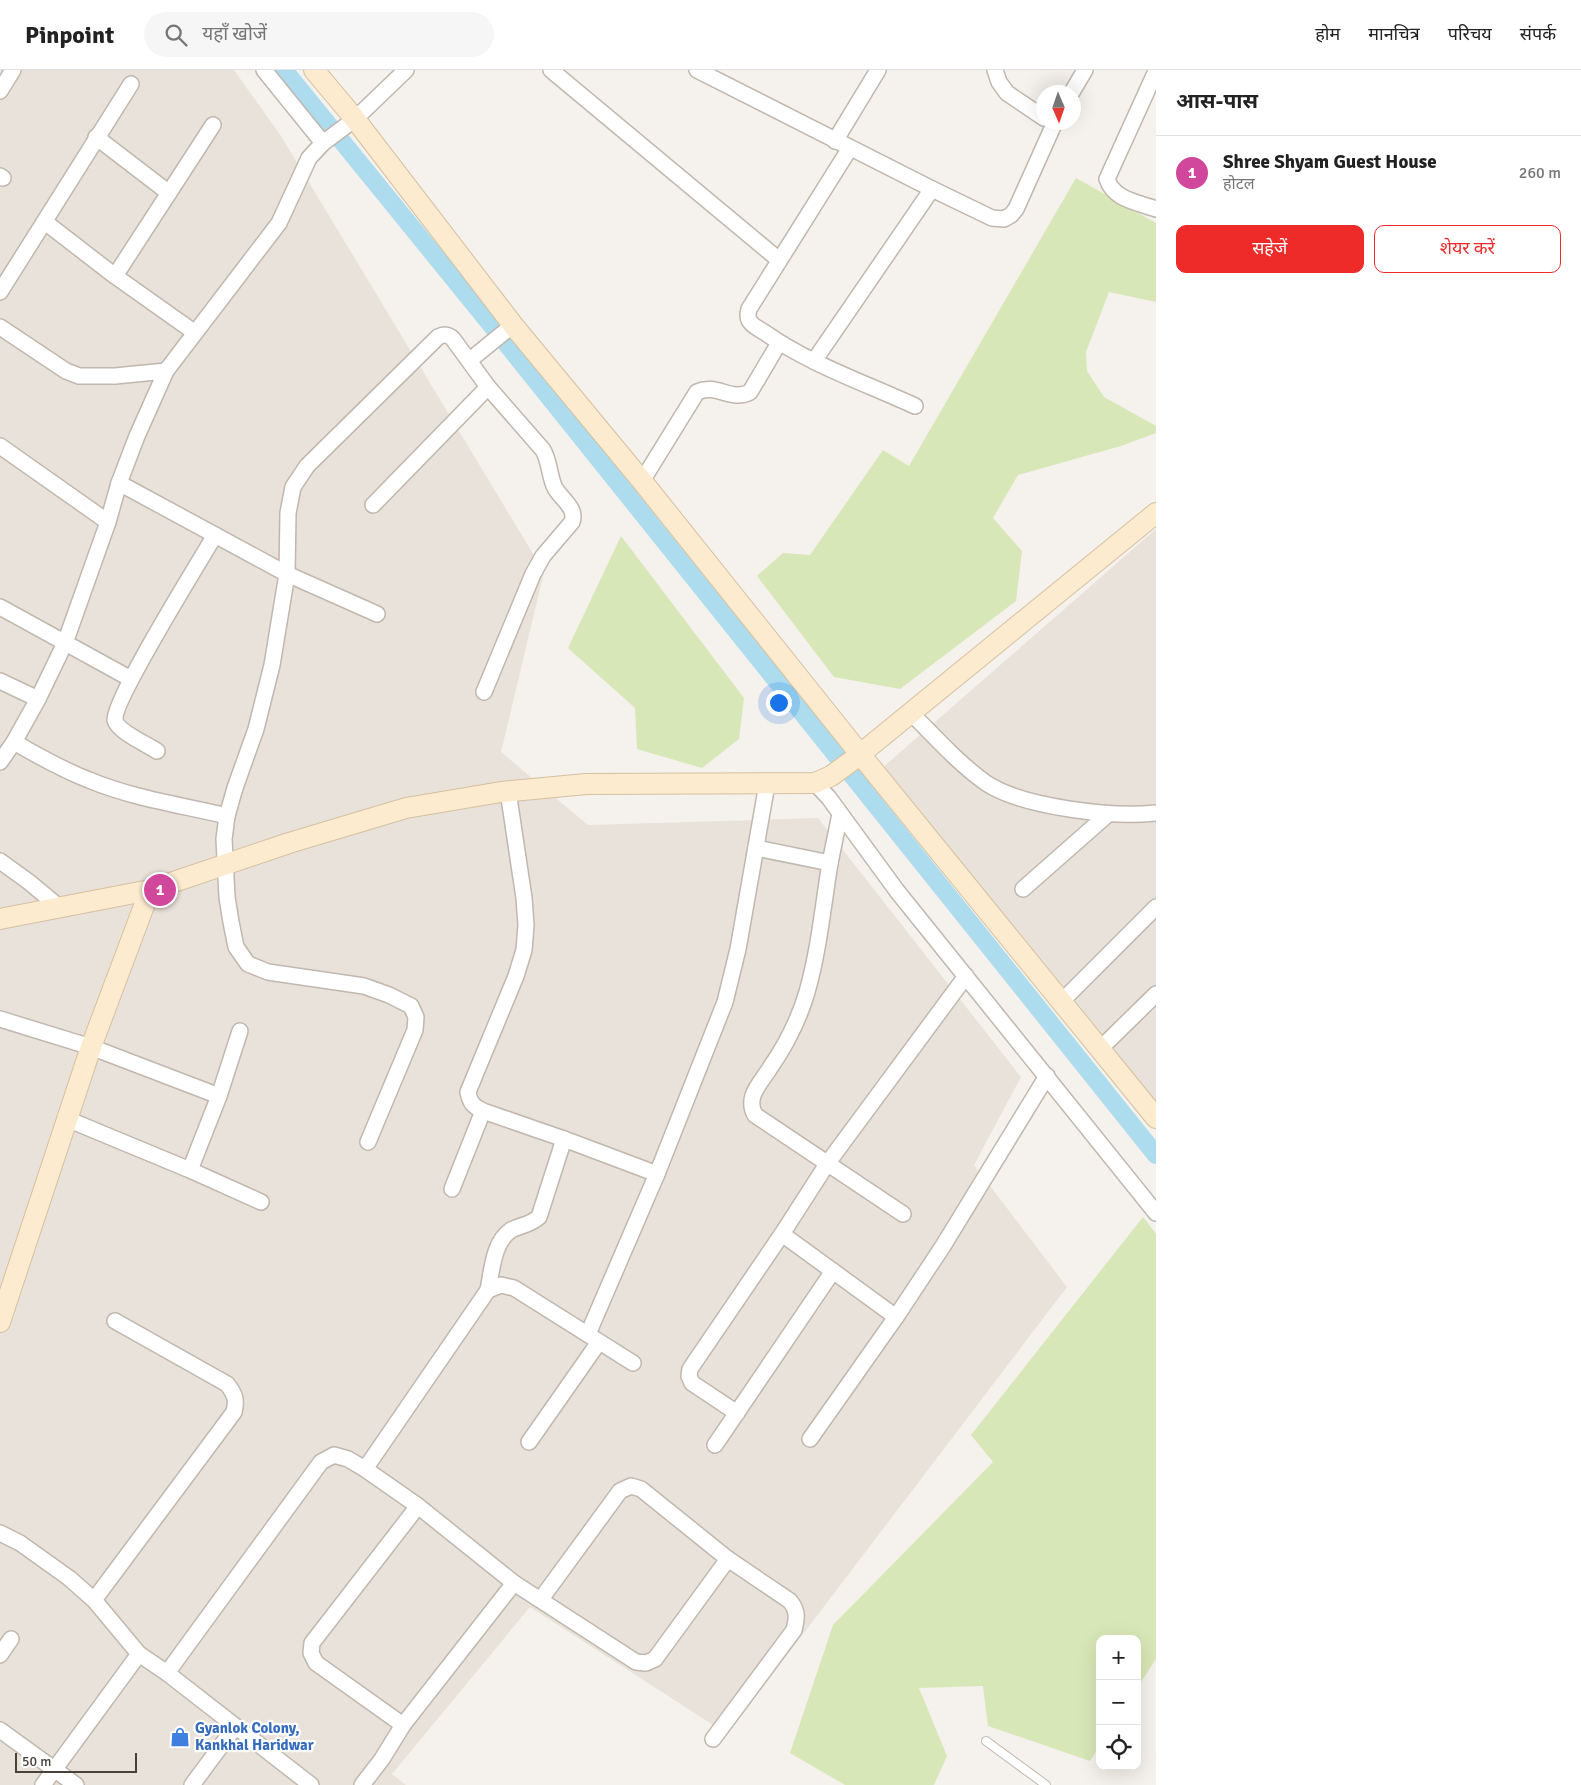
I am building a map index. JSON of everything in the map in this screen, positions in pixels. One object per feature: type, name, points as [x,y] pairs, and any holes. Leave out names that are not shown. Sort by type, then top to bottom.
[{"type":"street","points":[[0,91],[13,70]]},
{"type":"street","points":[[264,70],[324,143]]},
{"type":"street","points":[[314,70],[508,329],[642,481],[857,757],[1156,1118]]},
{"type":"street","points":[[0,762],[14,742],[38,699],[65,643],[108,522],[119,483],[137,436],[166,371],[194,332],[268,239],[286,209],[309,158],[324,143],[352,122],[406,70]]},
{"type":"street","points":[[551,70],[779,260]]},
{"type":"street","points":[[697,70],[992,218],[1004,219],[1016,209],[1048,130]]},
{"type":"street","points":[[836,140],[878,70]]},
{"type":"street","points":[[996,70],[999,82],[1007,93],[1036,112]]},
{"type":"street","points":[[1076,85],[1085,70]]},
{"type":"street","points":[[1156,71],[1107,179],[1116,195],[1156,209]]},
{"type":"street","points":[[0,292],[131,84]]},
{"type":"street","points":[[115,276],[213,125]]},
{"type":"street","points":[[96,137],[169,193]]},
{"type":"street","points":[[850,148],[779,260],[747,315],[753,324],[779,343],[916,406]]},
{"type":"street","points":[[814,360],[932,189]]},
{"type":"street","points":[[45,222],[115,276],[194,332]]},
{"type":"street","points":[[0,327],[66,371],[79,376],[108,376],[166,371]]},
{"type":"street","points":[[470,360],[508,329]]},
{"type":"street","points":[[368,1142],[414,1030],[416,1017],[411,1006],[389,995],[364,986],[268,972],[248,964],[236,947],[227,897],[224,839],[227,816],[258,720],[272,665],[287,574],[288,513],[293,487],[307,466],[443,334],[449,335],[488,386],[543,450],[548,459],[556,489],[572,510],[574,517],[572,522],[542,556],[484,692]]},
{"type":"street","points":[[642,481],[697,392],[710,388],[732,395],[743,396],[750,392],[779,343]]},
{"type":"street","points":[[373,504],[488,386]]},
{"type":"street","points":[[0,446],[108,522]]},
{"type":"street","points":[[119,483],[287,574],[377,614]]},
{"type":"street","points":[[0,919],[150,890],[298,841],[406,808],[508,791],[586,784],[767,784],[823,779],[857,757],[1156,513]]},
{"type":"street","points":[[158,751],[118,728],[115,720],[117,712],[131,679],[215,535]]},
{"type":"street","points":[[0,607],[131,679]]},
{"type":"street","points":[[0,680],[38,699]]},
{"type":"street","points":[[911,713],[964,764],[987,783],[1014,797],[1107,814],[1153,817]]},
{"type":"street","points":[[14,742],[49,762],[90,781],[126,792],[227,816]]},
{"type":"street","points":[[823,779],[840,814],[896,891],[1156,1213]]},
{"type":"street","points":[[529,1442],[593,1338],[726,1002],[738,950],[767,784]]},
{"type":"street","points":[[508,791],[524,898],[526,925],[524,950],[516,976],[468,1092],[469,1101],[474,1107],[483,1111],[564,1138],[658,1174]]},
{"type":"street","points":[[840,814],[807,992],[795,1024],[779,1055],[752,1097],[751,1107],[755,1115],[903,1214]]},
{"type":"street","points":[[1023,889],[1107,814]]},
{"type":"street","points":[[756,848],[830,863]]},
{"type":"street","points":[[0,861],[59,907]]},
{"type":"street","points":[[0,1322],[92,1047],[150,890]]},
{"type":"street","points":[[1061,1002],[1156,907]]},
{"type":"street","points":[[737,1413],[692,1383],[689,1376],[690,1369],[827,1164],[966,976]]},
{"type":"street","points":[[1100,1049],[1156,994]]},
{"type":"street","points":[[0,1019],[92,1047],[219,1096]]},
{"type":"street","points":[[190,1170],[219,1096],[240,1031]]},
{"type":"street","points":[[810,1439],[896,1317],[943,1246],[1047,1076]]},
{"type":"street","points":[[452,1189],[483,1111]]},
{"type":"street","points":[[67,1119],[261,1202]]},
{"type":"street","points":[[365,1469],[488,1290],[498,1245],[505,1235],[514,1229],[532,1223],[539,1216],[564,1138]]},
{"type":"street","points":[[782,1234],[896,1317]]},
{"type":"street","points":[[714,1444],[833,1271]]},
{"type":"street","points":[[488,1290],[502,1285],[514,1288],[633,1363]]},
{"type":"street","points":[[94,1600],[234,1412],[236,1403],[234,1392],[226,1384],[115,1321]]},
{"type":"street","points":[[167,1673],[321,1462],[334,1455],[348,1459],[365,1469],[418,1506],[514,1582],[636,1662],[646,1664],[655,1659],[728,1559]]},
{"type":"street","points":[[541,1599],[620,1491],[631,1486],[641,1489],[728,1559],[790,1601],[795,1608],[797,1619],[794,1630],[713,1739]]},
{"type":"street","points":[[404,1725],[316,1663],[311,1653],[312,1643],[418,1506]]},
{"type":"street","points":[[0,1533],[20,1544],[69,1578],[94,1600],[139,1654],[167,1673],[310,1785]]},
{"type":"street","points":[[362,1785],[404,1725],[514,1582]]},
{"type":"street","points":[[0,1655],[11,1639]]},
{"type":"street","points":[[43,1785],[139,1654]]},
{"type":"street","points":[[192,1785],[235,1727]]},
{"type":"street","points":[[0,1730],[76,1785]]},
{"type":"lane","points":[[986,1741],[1046,1785]]},
{"type":"shaded area","points":[[0,70],[234,70],[281,136],[544,572],[501,752],[588,825],[818,818],[1021,1077],[974,1165],[1067,1287],[727,1734],[530,1607],[392,1774],[406,1785],[0,1785]]},
{"type":"shaded area","points":[[1156,529],[1156,1113],[881,769]]},
{"type":"green space","points":[[1076,178],[1156,223],[1156,302],[1109,292],[1086,352],[1087,371],[1104,397],[1156,426],[1156,433],[1121,446],[1018,475],[993,518],[1022,551],[1016,601],[900,689],[834,677],[757,576],[783,553],[810,555],[883,450],[909,466]]},
{"type":"green space","points":[[621,536],[744,698],[739,739],[702,768],[637,749],[635,708],[568,648]]},
{"type":"green space","points":[[1143,1217],[1156,1234],[1156,1659],[1141,1682],[1141,1635],[1096,1635],[1096,1751],[1090,1761],[988,1726],[983,1686],[919,1688],[947,1756],[934,1785],[845,1785],[790,1753],[833,1625],[993,1462],[971,1435]]},
{"type":"waterway","points":[[284,70],[505,342],[1156,1155]]},
{"type":"place","name":"Shree Shyam Guest House","points":[[160,890]]},
{"type":"place","name":"Gyanlok Colony, Kankhal Haridwar","points":[[180,1737]]}]
